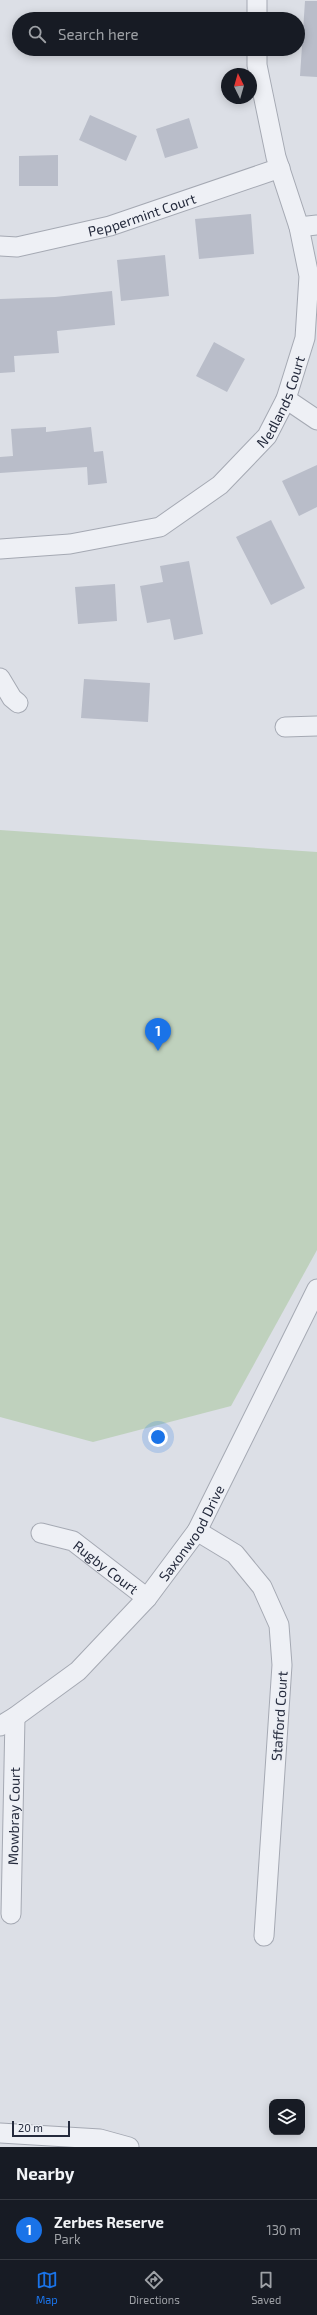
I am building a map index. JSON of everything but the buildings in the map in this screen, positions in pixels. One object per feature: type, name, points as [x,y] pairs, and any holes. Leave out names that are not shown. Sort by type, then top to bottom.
[{"type":"street","points":[[257,0],[257,12]]},
{"type":"street","name":"Nedlands Court","points":[[0,549],[70,544],[160,527],[220,485],[267,436],[286,399],[306,338],[308,226],[280,168],[257,65],[257,56]]},
{"type":"street","name":"Peppermint Court","points":[[0,246],[17,247],[110,226],[280,168]]},
{"type":"street","points":[[286,399],[317,420]]},
{"type":"street","points":[[0,678],[12,698],[18,703]]},
{"type":"street","points":[[285,727],[317,726]]},
{"type":"street","name":"Saxonwood Drive","points":[[8,1721],[78,1671],[147,1598],[197,1531],[317,1289]]},
{"type":"street","name":"Stafford Court","points":[[197,1531],[235,1554],[262,1587],[278,1625],[282,1665],[264,1936]]},
{"type":"street","name":"Rugby Court","points":[[41,1533],[74,1541],[147,1598]]},
{"type":"street","name":"Mowbray Court","points":[[8,1721],[11,1914]]},
{"type":"street","points":[[0,2134],[100,2139],[129,2147]]},
{"type":"green space","points":[[0,830],[317,852],[317,1250],[231,1406],[93,1442],[0,1417]]},
{"type":"place","name":"Zerbes Reserve","points":[[158,1051]]}]
